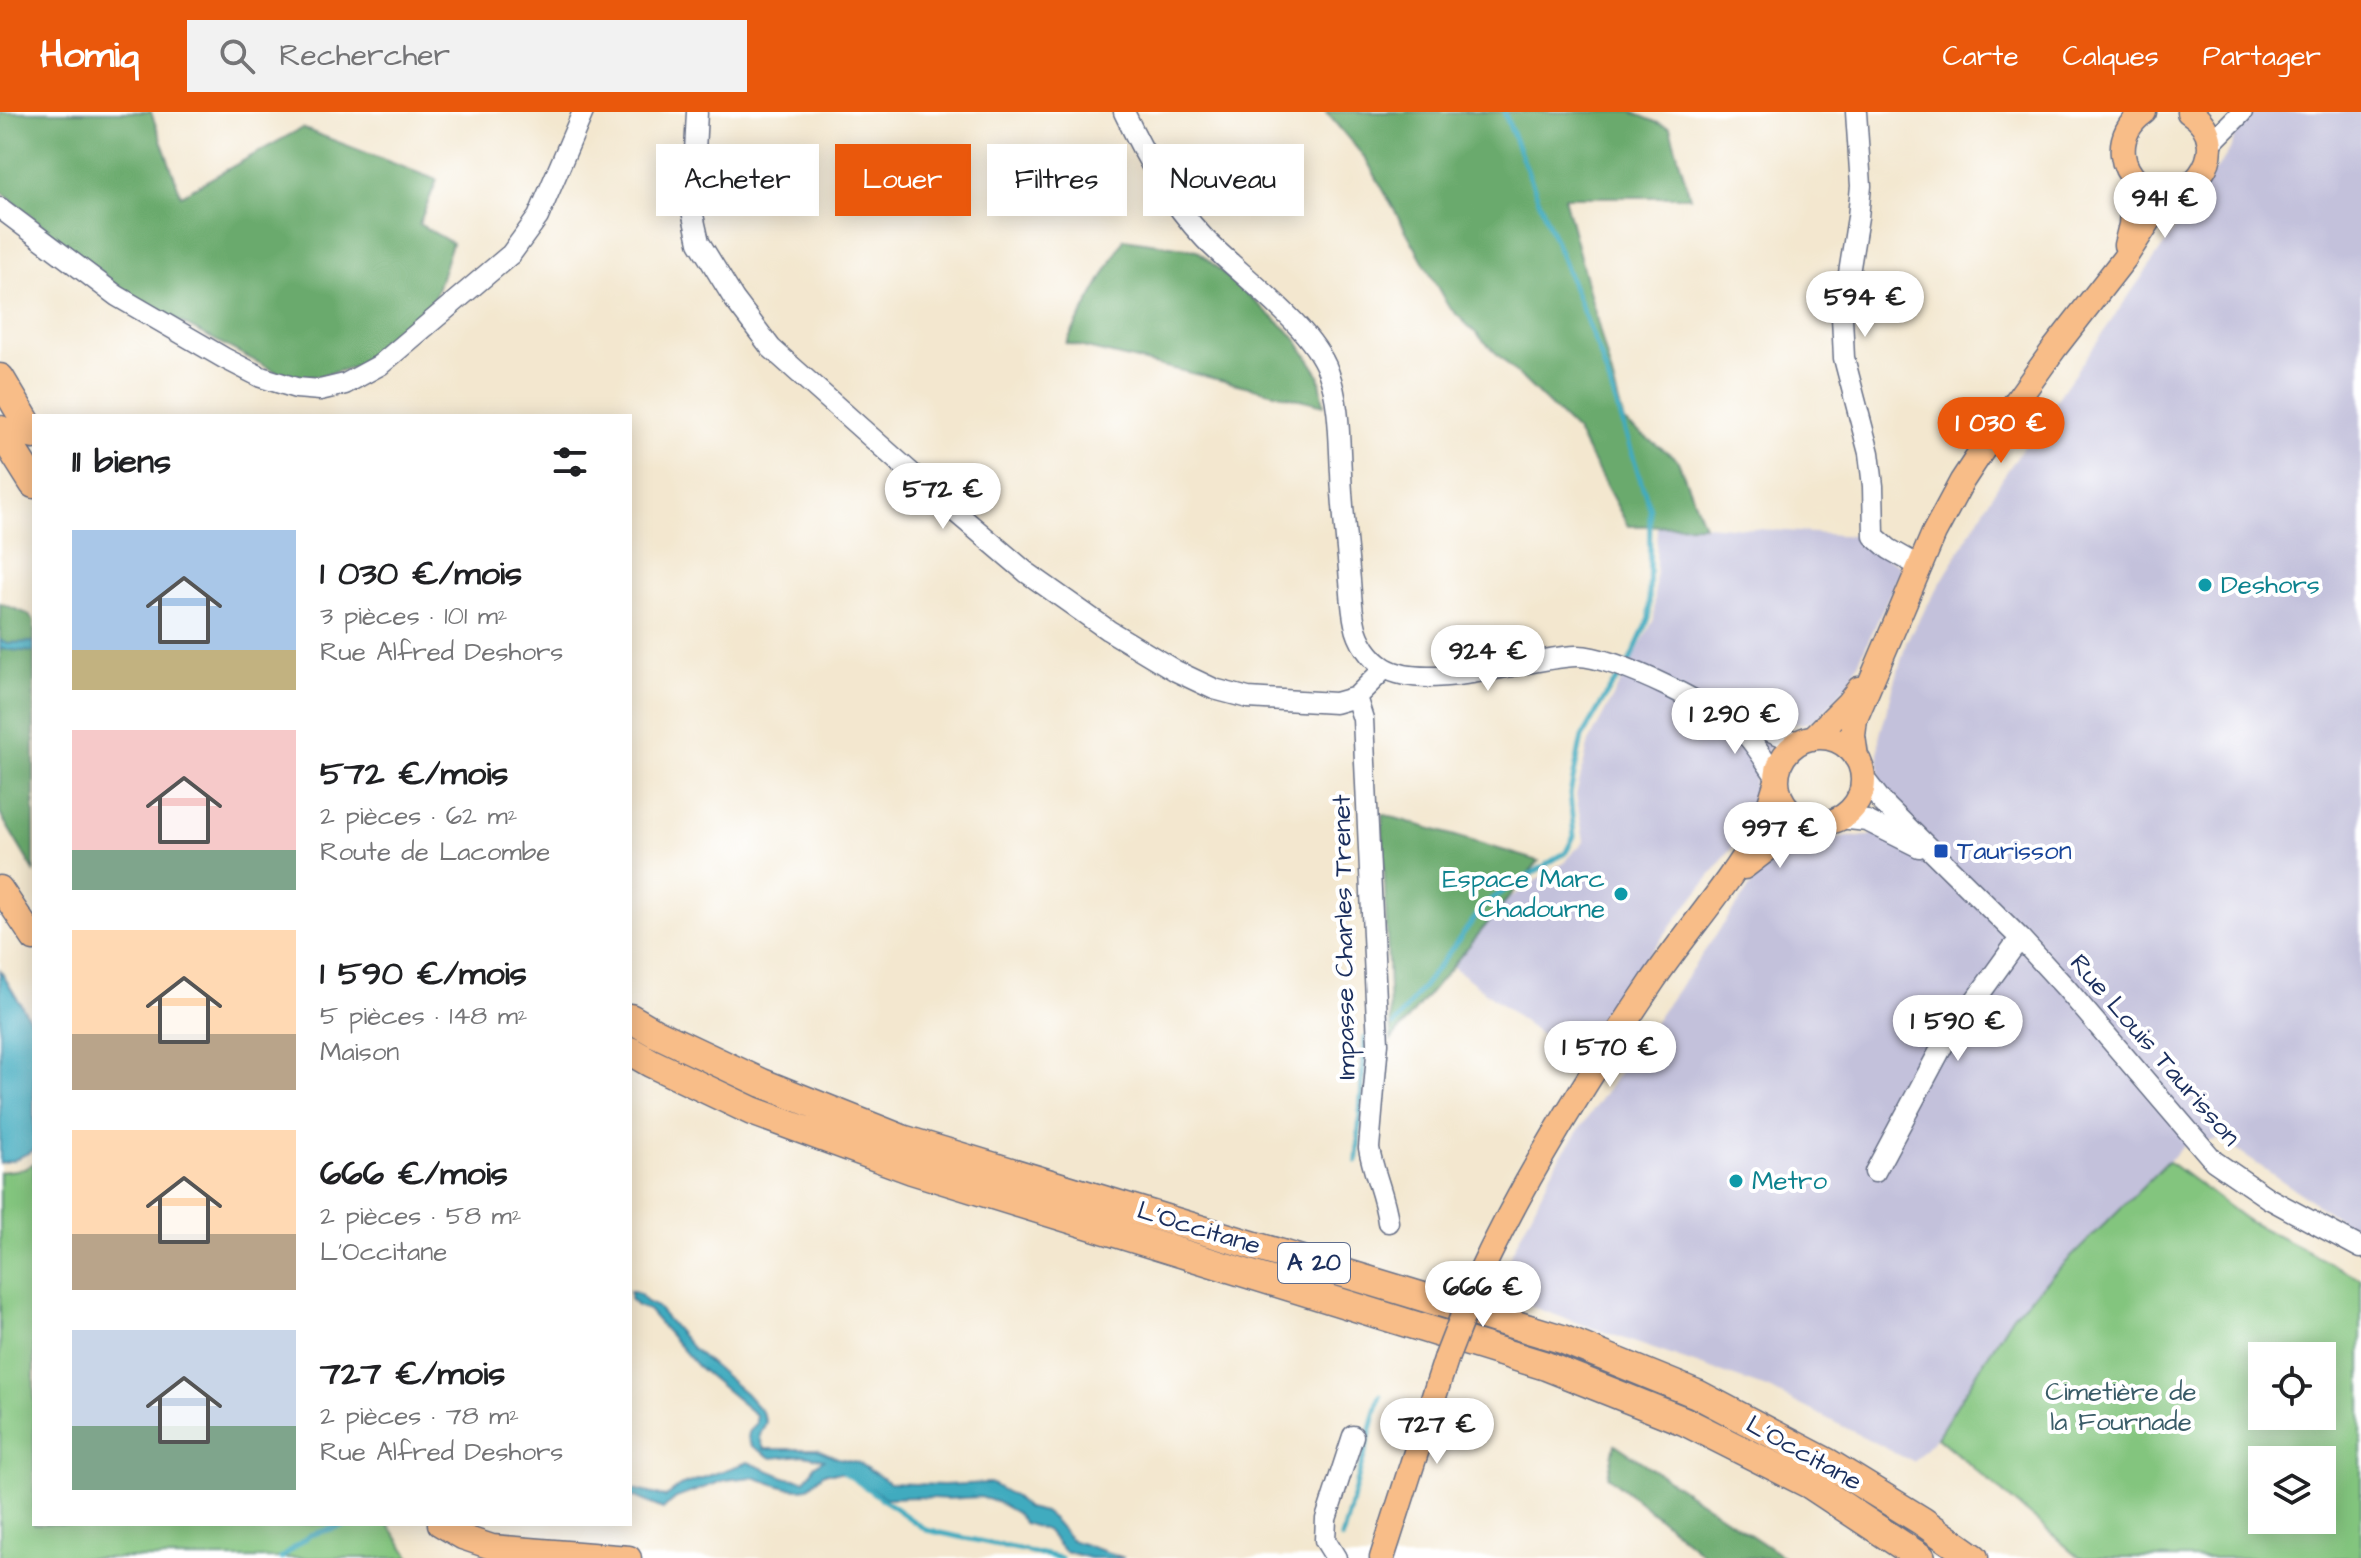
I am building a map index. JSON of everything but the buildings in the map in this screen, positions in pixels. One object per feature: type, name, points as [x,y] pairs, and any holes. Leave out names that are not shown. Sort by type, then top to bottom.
[{"type":"highway","points":[[0,378],[32,432]]},
{"type":"highway","points":[[0,430],[32,481]]},
{"type":"highway","name":"L'Occitane","points":[[632,1019],[762,1083],[902,1139],[1562,1339],[1697,1394],[1828,1463],[1922,1521],[1974,1558]]},
{"type":"highway","name":"L'Occitane","points":[[632,1052],[752,1111],[912,1170],[1560,1371],[1684,1421],[1811,1485],[1921,1558]]},
{"type":"main road","points":[[1724,884],[1783,837],[1814,823],[1839,818],[1857,801],[1862,790],[1853,736],[1855,719],[1934,533],[1985,446],[2054,349],[2124,259],[2161,202],[2187,188],[2202,174],[2207,165],[2210,144],[2193,113]]},
{"type":"main road","points":[[2133,117],[2123,140],[2126,168],[2134,179],[2153,191],[2177,192]]},
{"type":"main road","points":[[2124,259],[2131,225],[2134,179]]},
{"type":"main road","points":[[1382,1558],[1446,1359],[1476,1282],[1502,1227],[1562,1121],[1689,928],[1724,884],[1760,830],[1780,764],[1788,752],[1848,703],[1875,668]]},
{"type":"main road","points":[[1806,740],[1837,741],[1848,748],[1859,767]]},
{"type":"main road","points":[[1777,780],[1784,804],[1792,813],[1814,823]]},
{"type":"main road","points":[[0,888],[32,936]]},
{"type":"main road","points":[[443,1526],[462,1537],[492,1547],[629,1558]]},
{"type":"street","points":[[0,208],[117,296],[224,358],[273,381],[296,388],[320,390],[345,384],[380,365],[511,254],[538,217],[583,112]]},
{"type":"street","points":[[697,112],[692,211],[699,242],[734,299],[771,348],[1026,572],[1108,630],[1176,671],[1214,689],[1248,698],[1335,703],[1356,697],[1385,668]]},
{"type":"street","points":[[1124,112],[1165,189],[1187,219],[1230,264],[1297,324],[1328,370],[1338,415],[1355,625],[1369,655],[1385,668],[1421,678],[1578,656],[1603,661],[1638,674],[1716,712],[1748,737],[1777,780]]},
{"type":"street","points":[[1856,112],[1861,186],[1842,317],[1844,358],[1869,453],[1874,536],[1889,549],[1919,566]]},
{"type":"street","points":[[2210,144],[2242,112]]},
{"type":"street","name":"Impasse Charles Trenet","points":[[1356,697],[1363,719],[1378,1043],[1369,1148],[1388,1222]]},
{"type":"street","points":[[1716,712],[1737,716],[1806,740]]},
{"type":"street","points":[[1859,767],[1883,803],[1933,854]]},
{"type":"street","points":[[1839,818],[1867,821],[1933,854]]},
{"type":"street","name":"Rue Louis Taurisson","points":[[1933,854],[2021,939],[2066,988],[2214,1161],[2268,1198],[2361,1248]]},
{"type":"street","points":[[1875,1172],[1943,1045],[2021,939]]},
{"type":"street","points":[[1336,1558],[1325,1540],[1326,1519],[1353,1436]]},
{"type":"shaded area","points":[[2238,112],[2361,112],[2361,1234],[2220,1139],[2184,1146],[2013,1315],[1937,1437],[1913,1462],[1769,1389],[1492,1293],[1557,1161],[1763,868],[1792,847],[1821,838],[1869,836],[1907,810],[1879,783],[1879,738],[1907,640],[2003,477],[2232,147]]},
{"type":"shaded area","points":[[1704,525],[1853,536],[1902,567],[1849,683],[1821,715],[1807,723],[1780,725],[1754,780],[1755,797],[1746,830],[1569,1057],[1452,966],[1508,899],[1564,862],[1584,841],[1576,795],[1589,742],[1654,619],[1657,526]]},
{"type":"green space","points":[[0,112],[151,112],[181,195],[302,128],[437,180],[419,224],[452,243],[429,315],[369,363],[320,376],[288,378],[130,296],[0,191]]},
{"type":"green space","points":[[1326,112],[1632,112],[1670,128],[1690,197],[1564,197],[1624,422],[1677,459],[1704,525],[1628,526],[1577,432],[1448,306],[1366,159]]},
{"type":"green space","points":[[1124,239],[1197,250],[1294,336],[1319,374],[1324,405],[1066,343]]},
{"type":"green space","points":[[0,603],[28,614],[32,619],[32,868],[0,814]]},
{"type":"green space","points":[[1382,814],[1539,861],[1391,1040]]},
{"type":"green space","name":"Cimetière de la Fournade","points":[[2168,1161],[2248,1221],[2361,1279],[2361,1558],[2080,1558],[1937,1437],[2013,1315]]},
{"type":"green space","points":[[32,1164],[32,1526],[389,1526],[411,1558],[0,1558],[0,1172],[24,1169]]},
{"type":"green space","points":[[1615,1444],[1785,1558],[1708,1558],[1608,1476]]},
{"type":"water","points":[[0,640],[8,643],[32,642],[32,652],[0,649]]},
{"type":"water","points":[[0,970],[32,1023],[32,1151],[0,1163]]},
{"type":"water","points":[[632,1292],[657,1307],[692,1348],[745,1393],[762,1412],[766,1422],[760,1435],[764,1449],[817,1449],[857,1462],[890,1483],[990,1483],[1027,1508],[1044,1512],[1071,1540],[1124,1558],[1090,1558],[1064,1551],[1046,1530],[1024,1523],[1016,1513],[997,1502],[980,1497],[886,1498],[845,1473],[824,1473],[808,1488],[800,1489],[786,1488],[753,1477],[725,1480],[676,1498],[663,1509],[632,1498],[632,1489],[665,1497],[680,1486],[748,1462],[787,1478],[805,1480],[814,1466],[824,1459],[804,1455],[772,1458],[752,1446],[748,1437],[756,1424],[756,1415],[697,1366],[648,1310],[632,1301]]},
{"type":"waterway","points":[[1504,112],[1600,354],[1650,509],[1649,618],[1628,665]]},
{"type":"waterway","points":[[1394,1025],[1487,902],[1566,852],[1574,836],[1570,794],[1582,737],[1622,673]]},
{"type":"waterway","points":[[1357,1161],[1365,1038]]},
{"type":"waterway","points":[[1342,1538],[1380,1396]]},
{"type":"waterway","points":[[844,1472],[926,1530],[1061,1558]]},
{"type":"waterway","points":[[281,1558],[310,1535],[342,1526]]},
{"type":"place","name":"Deshors","points":[[2205,585]]},
{"type":"place","name":"Taurisson","points":[[1941,851]]},
{"type":"place","name":"Espace Marc Chadourne","points":[[1621,894]]},
{"type":"place","name":"Metro","points":[[1736,1181]]}]
